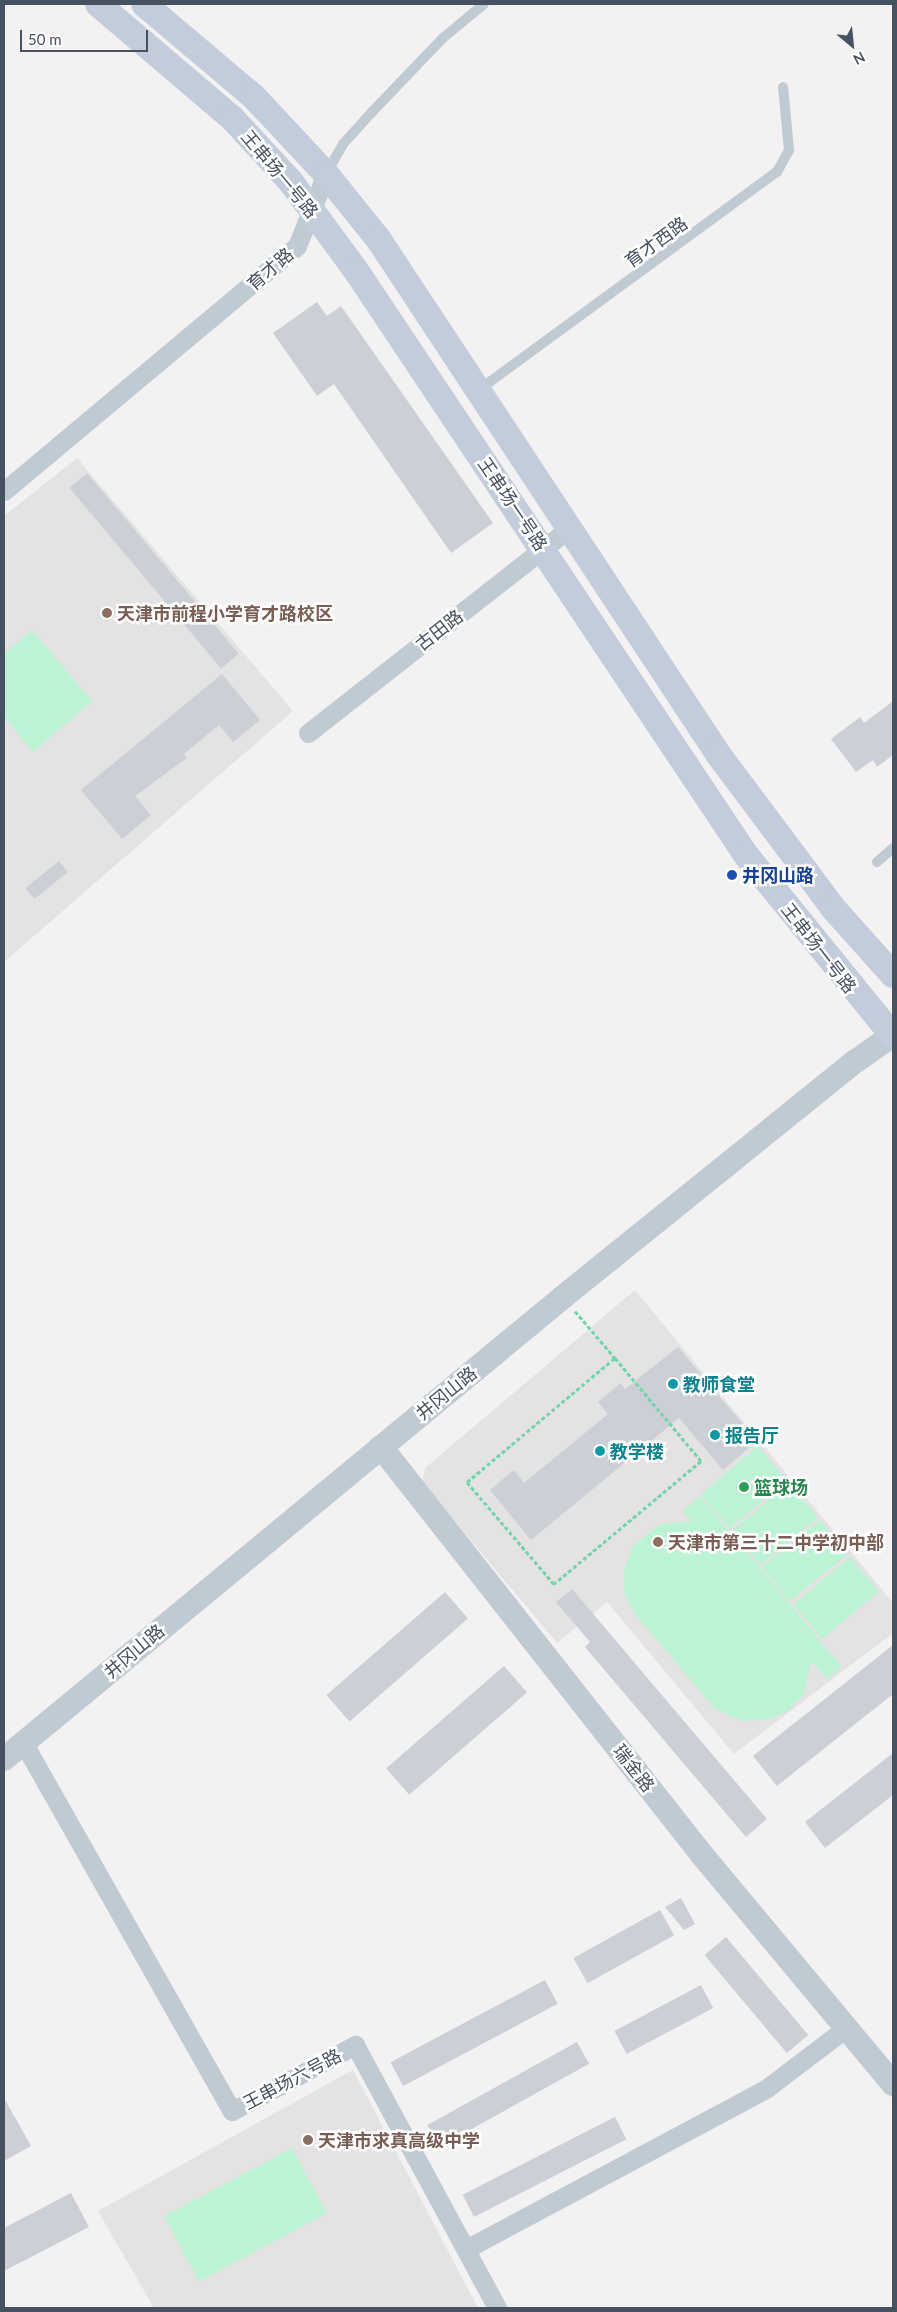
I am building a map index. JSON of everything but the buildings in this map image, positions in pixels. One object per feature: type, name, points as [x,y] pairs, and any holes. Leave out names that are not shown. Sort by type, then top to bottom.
[{"type":"main road","name":"王串场一号路","points":[[98,4],[232,118],[274,161],[312,210],[542,548],[746,855],[893,1038]]},
{"type":"main road","name":"王串场一号路","points":[[144,4],[253,96],[326,174],[379,240],[480,389],[718,754],[833,908],[891,972]]},
{"type":"street","name":"育才路","points":[[4,491],[297,246],[326,174]]},
{"type":"street","name":"古田路","points":[[308,733],[571,527]]},
{"type":"street","name":"井冈山路","points":[[383,1451],[569,1304],[893,1038]]},
{"type":"street","name":"井冈山路","points":[[4,1768],[25,1746],[848,1067],[893,1038]]},
{"type":"street","name":"瑞金路","points":[[383,1451],[703,1856],[893,2084]]},
{"type":"street","name":"井冈山路","points":[[4,1759],[25,1746]]},
{"type":"street","name":"王串场六号路","points":[[25,1746],[232,2111],[356,2045],[497,2308]]},
{"type":"street","points":[[466,2249],[767,2088],[846,2028]]},
{"type":"lane","name":"育才路","points":[[326,174],[343,144],[372,112],[443,38],[484,4]]},
{"type":"lane","name":"育才西路","points":[[480,389],[777,172],[789,150],[783,87]]},
{"type":"lane","points":[[877,862],[893,848]]},
{"type":"path","points":[[569,1304],[615,1358],[701,1461],[554,1584],[467,1482],[615,1358]]},
{"type":"shaded area","name":"天津市前程小学育才路校区","points":[[77,458],[293,711],[4,962],[4,516]]},
{"type":"shaded area","name":"天津市第三十二中学初中部","points":[[635,1290],[893,1603],[893,1633],[734,1754],[607,1602],[557,1643],[422,1482],[425,1468]]},
{"type":"shaded area","name":"天津市求真高级中学","points":[[353,2070],[478,2308],[154,2308],[98,2211]]},
{"type":"green space","points":[[32,630],[92,701],[33,752],[4,717],[4,654]]},
{"type":"green space","name":"篮球场","points":[[758,1446],[787,1480],[729,1529],[701,1494]]},
{"type":"green space","name":"篮球场","points":[[789,1483],[818,1517],[760,1566],[732,1531]]},
{"type":"green space","points":[[700,1496],[842,1667],[827,1679],[811,1661],[804,1694],[789,1710],[769,1719],[741,1721],[714,1708],[634,1613],[624,1592],[624,1569],[633,1546],[660,1524],[691,1521],[682,1511]]},
{"type":"green space","name":"篮球场","points":[[820,1520],[848,1554],[789,1601],[762,1567]]},
{"type":"green space","points":[[850,1557],[879,1591],[822,1639],[793,1605]]},
{"type":"green space","points":[[292,2148],[327,2213],[199,2281],[164,2216]]},
{"type":"place","name":"天津市前程小学育才路校区","points":[[107,613]]},
{"type":"place","name":"井冈山路","points":[[732,875]]},
{"type":"place","name":"教师食堂","points":[[673,1384]]},
{"type":"place","name":"报告厅","points":[[715,1435]]},
{"type":"place","name":"教学楼","points":[[600,1451]]},
{"type":"place","name":"篮球场","points":[[744,1487]]},
{"type":"place","name":"天津市第三十二中学初中部","points":[[658,1542]]},
{"type":"place","name":"天津市求真高级中学","points":[[308,2140]]}]
